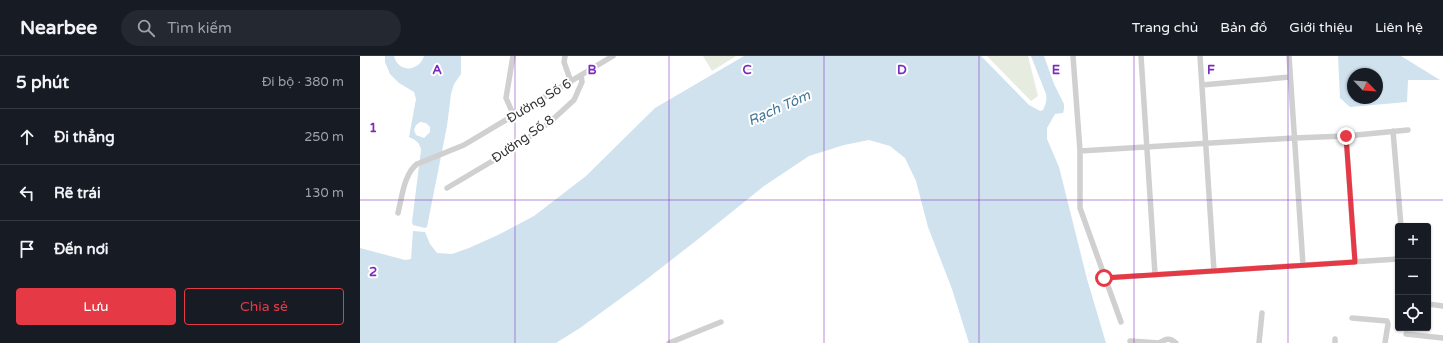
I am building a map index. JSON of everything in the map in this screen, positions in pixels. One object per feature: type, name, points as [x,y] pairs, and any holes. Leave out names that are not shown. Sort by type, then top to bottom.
[{"type":"street","points":[[513,56],[506,98],[514,116]]},
{"type":"street","points":[[564,56],[564,62],[571,82]]},
{"type":"street","name":"Đường Số 6","points":[[398,213],[407,177],[411,168],[417,164],[464,145],[613,56]]},
{"type":"street","points":[[1073,56],[1080,151],[1080,208],[1121,322]]},
{"type":"street","points":[[1140,56],[1155,274]]},
{"type":"street","points":[[1200,56],[1214,271]]},
{"type":"street","points":[[1289,56],[1303,265]]},
{"type":"street","name":"Đường Số 8","points":[[446,188],[510,150],[550,122],[574,100],[582,82],[581,75]]},
{"type":"street","points":[[1202,85],[1290,77]]},
{"type":"street","points":[[1080,151],[1346,136],[1408,130]]},
{"type":"street","points":[[1393,132],[1401,223]]},
{"type":"street","points":[[1346,136],[1355,262]]},
{"type":"street","points":[[1104,278],[1395,259]]},
{"type":"street","points":[[1431,304],[1443,306]]},
{"type":"street","points":[[1259,343],[1262,313]]},
{"type":"street","points":[[1352,318],[1386,321],[1388,324],[1385,343]]},
{"type":"street","points":[[669,343],[721,322]]},
{"type":"street","points":[[1406,334],[1443,338]]},
{"type":"street","points":[[1130,341],[1159,343],[1166,338],[1176,343]]},
{"type":"shaded area","points":[[703,56],[736,56],[712,71]]},
{"type":"shaded area","points":[[987,56],[1028,56],[1038,96],[1031,101]]},
{"type":"water","points":[[385,56],[394,56],[396,62],[404,68],[413,68],[418,65],[424,56],[461,56],[461,74],[454,84],[451,94],[447,126],[427,227],[425,228],[413,225],[412,222],[421,150],[420,145],[414,139],[409,137],[416,99],[414,92],[399,83],[390,74],[385,62]],"holes":[[[420,122],[426,123],[430,127],[430,132],[424,138],[416,135],[414,130],[416,125]]]},
{"type":"water","name":"Rạch Tôm","points":[[744,56],[981,56],[1029,105],[1040,111],[1043,110],[1045,106],[1046,94],[1031,56],[1044,56],[1054,84],[1064,104],[1063,113],[1055,114],[1047,128],[1047,139],[1059,167],[1087,279],[1106,343],[969,343],[952,289],[928,227],[916,181],[905,158],[890,146],[869,140],[844,145],[809,156],[764,186],[643,282],[580,328],[556,343],[360,343],[360,248],[405,260],[411,259],[413,231],[425,232],[430,244],[437,253],[452,254],[498,235],[534,216],[586,176],[655,108]]},
{"type":"water","points":[[1338,56],[1401,56],[1440,80],[1408,80],[1407,102],[1350,107],[1340,98]]},
{"type":"route","points":[[1104,278],[1355,262],[1346,136]]}]
